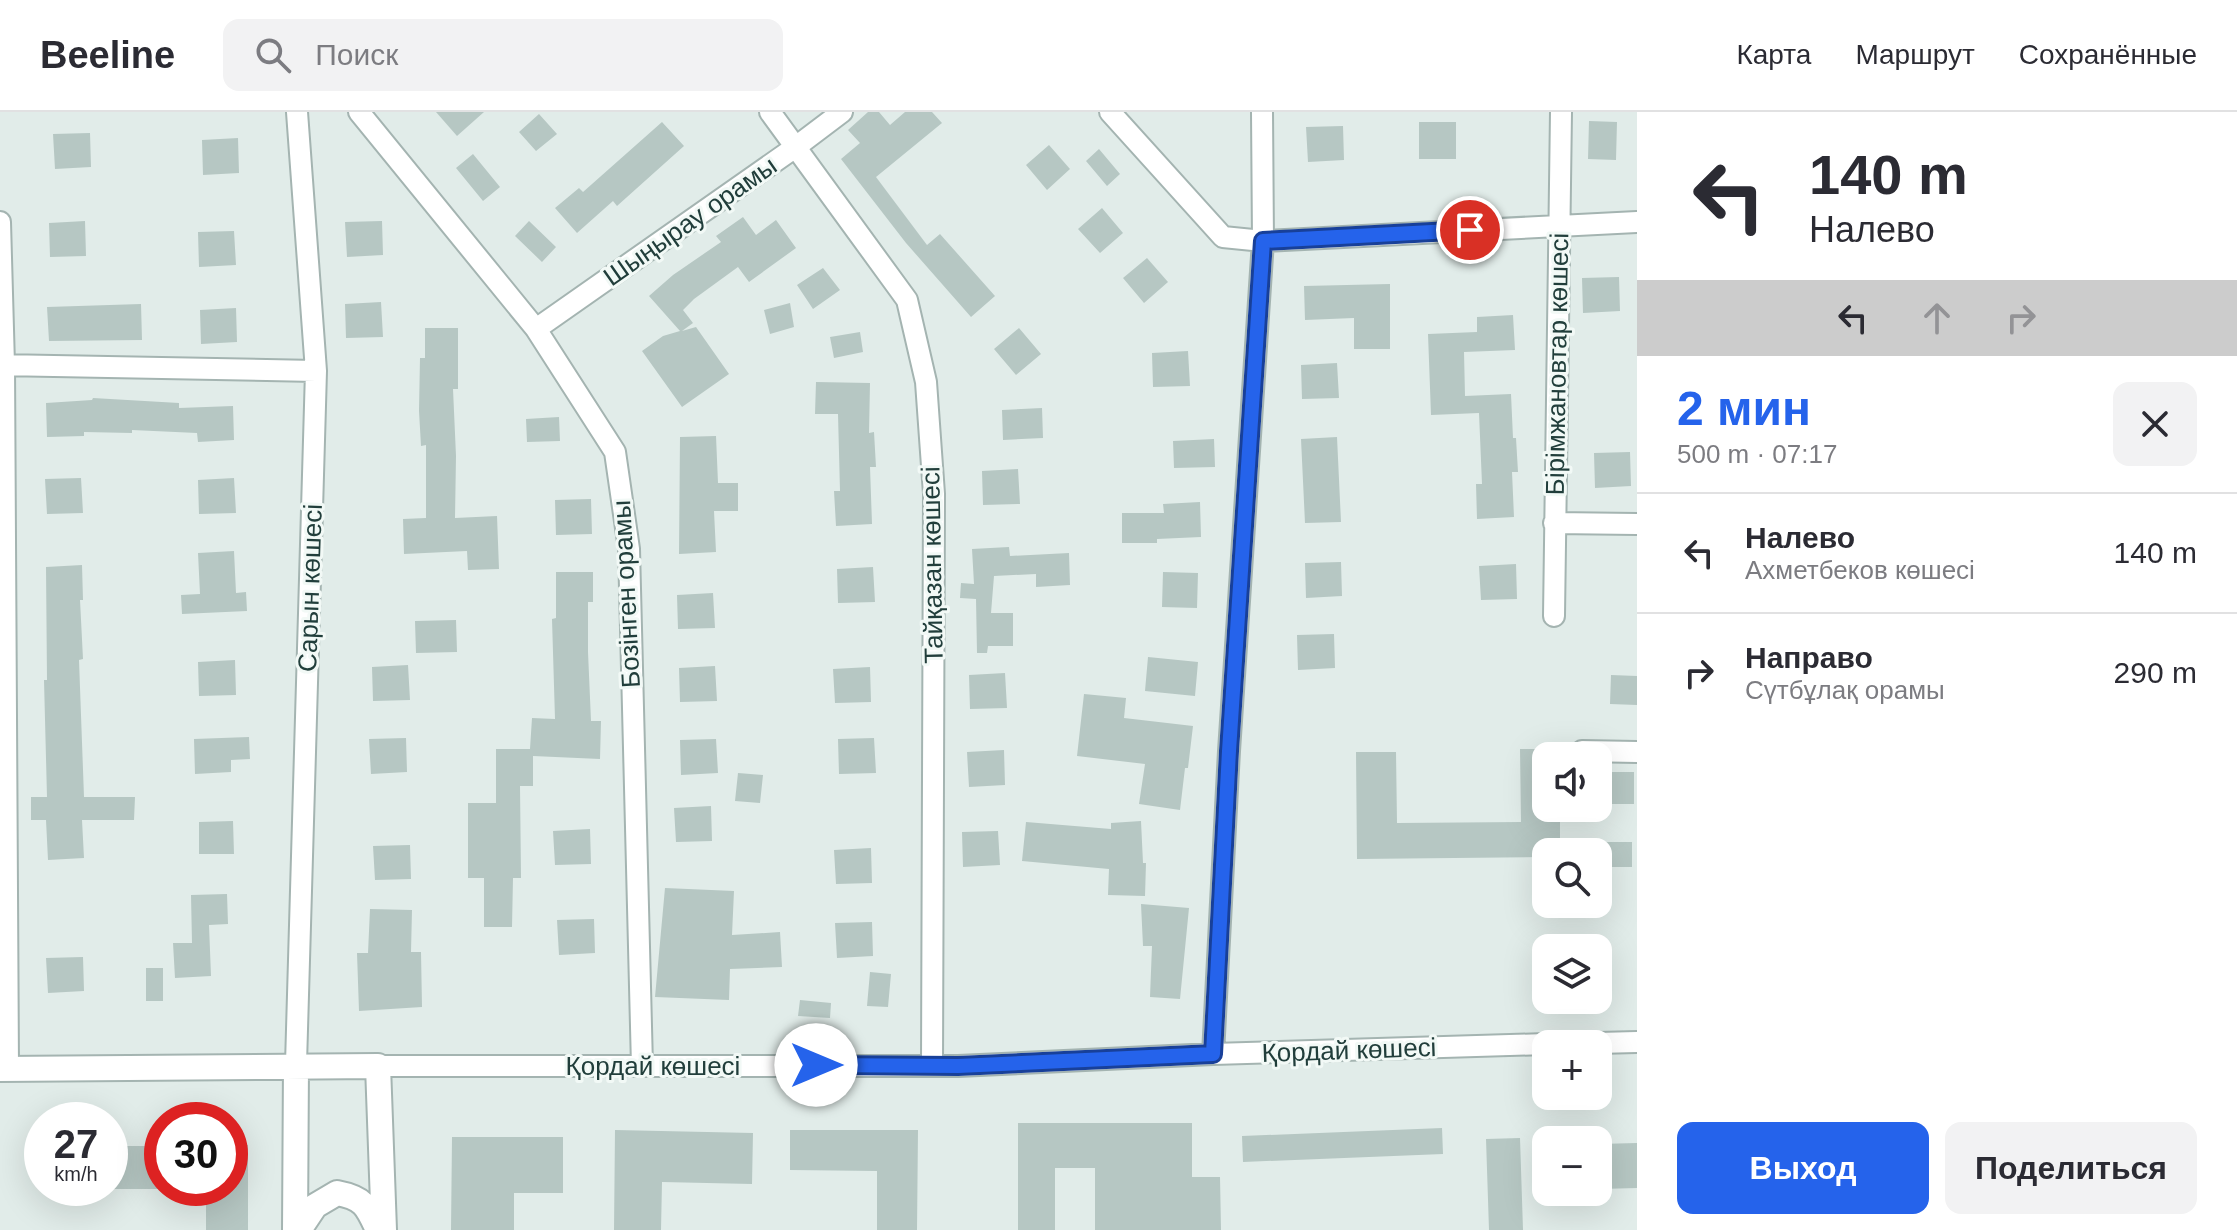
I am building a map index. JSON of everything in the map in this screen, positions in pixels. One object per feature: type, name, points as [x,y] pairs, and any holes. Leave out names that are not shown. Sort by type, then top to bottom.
[{"type":"street","name":"Сарын көшесі","points":[[296,1064],[316,371],[297,112]]},
{"type":"street","name":"Бозінген орамы","points":[[359,112],[536,329],[615,452],[627,535],[642,1066]]},
{"type":"street","name":"Тайқазан көшесі","points":[[770,112],[907,300],[926,382],[934,494],[932,1064]]},
{"type":"street","name":"Шыңырау орамы","points":[[536,329],[842,112]]},
{"type":"street","points":[[1110,112],[1223,237],[1263,241],[1637,222]]},
{"type":"street","points":[[1213,1054],[1229,751],[1263,241],[1262,112]]},
{"type":"street","name":"Бірімжановтар көшесі","points":[[1554,616],[1561,112]]},
{"type":"street","points":[[0,222],[4,1068]]},
{"type":"street","points":[[2,365],[316,371]]},
{"type":"street","points":[[1554,523],[1637,524]]},
{"type":"street","points":[[1612,752],[1637,752]]},
{"type":"street","points":[[1612,1043],[1637,1042]]},
{"type":"street","name":"Қордай көшесі","points":[[4,1068],[296,1064],[958,1066],[1213,1054],[1532,1044]]},
{"type":"street","points":[[296,1064],[297,1230]]},
{"type":"street","points":[[378,1066],[384,1230]]},
{"type":"street","points":[[297,1230],[315,1206],[337,1193],[355,1196],[367,1207],[378,1230]]},
{"type":"building","points":[[436,112],[484,112],[457,136]]},
{"type":"building","points":[[868,112],[879,112],[890,125],[905,112],[932,112],[942,123],[876,177],[927,245],[940,234],[995,296],[971,317],[906,243],[841,159],[860,143],[848,130]]},
{"type":"building","points":[[539,114],[557,134],[536,151],[519,132]]},
{"type":"building","points":[[1589,121],[1617,122],[1616,160],[1588,159]]},
{"type":"building","points":[[662,122],[684,146],[617,206],[613,201],[577,233],[555,208],[579,188],[583,192]]},
{"type":"building","points":[[1419,122],[1456,122],[1456,159],[1419,159]]},
{"type":"building","points":[[1343,126],[1344,160],[1308,162],[1306,127]]},
{"type":"building","points":[[90,133],[91,167],[55,169],[53,134]]},
{"type":"building","points":[[238,138],[239,173],[203,175],[202,140]]},
{"type":"building","points":[[1049,145],[1070,169],[1047,190],[1026,165]]},
{"type":"building","points":[[1099,149],[1120,174],[1107,186],[1086,161]]},
{"type":"building","points":[[473,154],[500,187],[483,201],[456,168]]},
{"type":"building","points":[[1102,208],[1123,233],[1100,253],[1078,229]]},
{"type":"building","points":[[743,217],[756,235],[776,220],[796,248],[749,282],[738,267],[683,310],[693,323],[682,331],[696,327],[729,374],[682,407],[642,351],[663,336],[680,331],[649,296],[673,275],[721,242],[716,236]]},
{"type":"building","points":[[85,221],[86,256],[50,257],[49,223]]},
{"type":"building","points":[[382,221],[383,255],[347,257],[345,222]]},
{"type":"building","points":[[529,221],[556,247],[542,262],[515,236]]},
{"type":"building","points":[[234,231],[236,265],[199,267],[198,232]]},
{"type":"building","points":[[1147,258],[1168,282],[1144,303],[1123,278]]},
{"type":"building","points":[[823,268],[840,290],[813,309],[797,285]]},
{"type":"building","points":[[1619,277],[1620,311],[1583,313],[1582,278]]},
{"type":"building","points":[[1390,284],[1390,349],[1354,349],[1354,318],[1305,320],[1304,286]]},
{"type":"building","points":[[381,302],[383,337],[346,338],[345,304]]},
{"type":"building","points":[[790,303],[794,327],[770,334],[764,310]]},
{"type":"building","points":[[141,304],[142,340],[49,341],[47,307]]},
{"type":"building","points":[[236,308],[237,342],[201,344],[200,310]]},
{"type":"building","points":[[1513,315],[1515,350],[1464,352],[1465,396],[1511,394],[1513,438],[1516,438],[1518,472],[1512,472],[1514,517],[1477,519],[1476,484],[1482,484],[1479,413],[1431,415],[1428,334],[1477,332],[1477,317]]},
{"type":"building","points":[[425,328],[458,328],[458,389],[453,389],[455,518],[497,516],[499,569],[468,570],[467,551],[404,554],[403,519],[426,518],[426,445],[421,446],[419,411],[420,358],[425,358]]},
{"type":"building","points":[[1019,328],[1041,354],[1016,375],[994,349]]},
{"type":"building","points":[[860,332],[863,352],[834,358],[830,337]]},
{"type":"building","points":[[1188,351],[1190,386],[1153,387],[1152,353]]},
{"type":"building","points":[[1337,363],[1339,398],[1302,399],[1301,365]]},
{"type":"building","points":[[816,382],[870,383],[869,433],[874,432],[876,467],[870,467],[872,524],[836,526],[834,491],[840,491],[838,414],[815,414]]},
{"type":"building","points":[[93,398],[179,403],[179,408],[233,406],[234,440],[198,442],[197,433],[132,430],[132,433],[84,432],[84,436],[47,437],[46,403]]},
{"type":"building","points":[[1042,408],[1043,438],[1003,440],[1002,410]]},
{"type":"building","points":[[559,417],[560,441],[527,442],[526,419]]},
{"type":"building","points":[[716,436],[718,483],[738,483],[738,511],[714,511],[716,552],[679,554],[680,437]]},
{"type":"building","points":[[1337,437],[1341,522],[1305,523],[1301,439]]},
{"type":"building","points":[[1214,439],[1215,467],[1174,468],[1173,441]]},
{"type":"building","points":[[1630,452],[1631,486],[1595,488],[1594,453]]},
{"type":"building","points":[[1018,469],[1020,504],[983,505],[982,471]]},
{"type":"building","points":[[81,478],[83,513],[47,514],[45,479]]},
{"type":"building","points":[[234,478],[236,513],[199,514],[198,480]]},
{"type":"building","points":[[591,499],[592,534],[556,535],[555,500]]},
{"type":"building","points":[[1200,502],[1201,537],[1157,539],[1157,543],[1122,543],[1122,513],[1164,513],[1163,504]]},
{"type":"building","points":[[1009,547],[1010,556],[1069,553],[1070,585],[1036,587],[1036,574],[994,576],[991,613],[1013,613],[1013,646],[988,646],[987,653],[977,653],[976,599],[960,598],[961,583],[974,584],[972,549]]},
{"type":"building","points":[[234,551],[236,593],[246,592],[247,611],[182,614],[181,595],[200,594],[198,553]]},
{"type":"building","points":[[1341,562],[1342,596],[1306,598],[1305,563]]},
{"type":"building","points":[[1516,564],[1517,599],[1481,600],[1479,566]]},
{"type":"building","points":[[82,565],[83,659],[79,660],[84,797],[135,797],[134,820],[82,820],[84,858],[48,860],[46,820],[31,820],[31,797],[47,797],[44,680],[47,680],[46,567]]},
{"type":"building","points":[[873,567],[875,602],[838,603],[837,569]]},
{"type":"building","points":[[556,572],[593,572],[593,602],[588,602],[588,652],[591,721],[601,721],[600,759],[533,756],[533,786],[520,786],[521,878],[513,878],[512,927],[484,927],[484,878],[468,878],[468,803],[496,803],[496,749],[530,749],[532,718],[555,719],[552,619],[556,618]]},
{"type":"building","points":[[1163,572],[1198,573],[1197,608],[1162,607]]},
{"type":"building","points":[[713,593],[715,628],[678,629],[677,595]]},
{"type":"building","points":[[456,620],[457,652],[416,653],[415,621]]},
{"type":"building","points":[[1334,634],[1335,668],[1298,670],[1297,635]]},
{"type":"building","points":[[1148,657],[1198,662],[1195,696],[1145,691]]},
{"type":"building","points":[[235,660],[236,695],[199,696],[198,662]]},
{"type":"building","points":[[408,665],[410,700],[373,701],[372,667]]},
{"type":"building","points":[[715,666],[717,701],[680,702],[679,668]]},
{"type":"building","points":[[870,667],[871,702],[835,703],[833,669]]},
{"type":"building","points":[[1005,673],[1007,708],[970,709],[969,675]]},
{"type":"building","points":[[1611,675],[1637,676],[1637,705],[1610,704]]},
{"type":"building","points":[[1084,694],[1126,698],[1124,718],[1193,726],[1180,810],[1139,804],[1145,764],[1077,756]]},
{"type":"building","points":[[249,737],[250,759],[231,760],[231,772],[195,774],[194,739]]},
{"type":"building","points":[[406,738],[407,772],[371,774],[369,739]]},
{"type":"building","points":[[874,738],[876,773],[839,774],[838,739]]},
{"type":"building","points":[[716,739],[718,773],[681,775],[680,740]]},
{"type":"building","points":[[1520,749],[1532,749],[1532,822],[1560,822],[1560,838],[1532,838],[1532,857],[1357,859],[1356,752],[1396,752],[1397,823],[1521,822]]},
{"type":"building","points":[[1004,750],[1005,785],[969,787],[967,752]]},
{"type":"building","points":[[1612,772],[1634,772],[1634,804],[1612,804]]},
{"type":"building","points":[[738,773],[763,775],[760,803],[735,801]]},
{"type":"building","points":[[711,806],[712,841],[676,842],[674,808]]},
{"type":"building","points":[[233,821],[234,854],[199,854],[199,822]]},
{"type":"building","points":[[1141,821],[1143,863],[1146,863],[1145,896],[1108,895],[1109,869],[1022,861],[1026,822],[1111,829],[1111,823]]},
{"type":"building","points":[[590,829],[591,864],[555,865],[553,831]]},
{"type":"building","points":[[998,831],[1000,865],[963,867],[962,832]]},
{"type":"building","points":[[1612,842],[1632,842],[1632,867],[1612,867]]},
{"type":"building","points":[[410,845],[411,879],[375,880],[373,846]]},
{"type":"building","points":[[871,848],[872,883],[836,884],[834,850]]},
{"type":"building","points":[[665,888],[734,891],[732,935],[780,932],[782,967],[730,969],[729,1000],[655,997]]},
{"type":"building","points":[[227,894],[228,924],[209,925],[211,976],[175,978],[173,943],[192,943],[191,895]]},
{"type":"building","points":[[1141,904],[1189,908],[1180,999],[1150,997],[1152,946],[1143,946]]},
{"type":"building","points":[[370,909],[412,910],[411,952],[421,952],[422,1007],[359,1011],[357,953],[368,953]]},
{"type":"building","points":[[594,919],[595,953],[559,955],[557,920]]},
{"type":"building","points":[[872,922],[873,956],[837,958],[835,923]]},
{"type":"building","points":[[83,957],[84,991],[48,993],[46,958]]},
{"type":"building","points":[[146,968],[163,968],[163,1001],[146,1001]]},
{"type":"building","points":[[870,972],[891,974],[888,1007],[867,1006]]},
{"type":"building","points":[[800,1000],[831,1003],[830,1018],[798,1016]]},
{"type":"building","points":[[1018,1123],[1192,1123],[1192,1177],[1220,1177],[1221,1230],[1095,1230],[1095,1168],[1055,1168],[1055,1230],[1018,1230]]},
{"type":"building","points":[[1442,1128],[1443,1154],[1243,1162],[1242,1136]]},
{"type":"building","points":[[615,1130],[753,1133],[752,1184],[662,1182],[661,1230],[614,1230]]},
{"type":"building","points":[[790,1130],[918,1130],[917,1230],[877,1230],[877,1171],[790,1170]]},
{"type":"building","points":[[452,1137],[563,1137],[563,1193],[514,1193],[514,1230],[451,1230]]},
{"type":"building","points":[[1520,1138],[1523,1230],[1489,1230],[1486,1139]]},
{"type":"building","points":[[1637,1143],[1637,1188],[1612,1189],[1612,1144]]},
{"type":"building","points":[[128,1146],[144,1146],[144,1189],[128,1189]]},
{"type":"building","points":[[206,1206],[248,1206],[248,1230],[206,1230]]},
{"type":"route","points":[[816,1065],[958,1066],[1213,1054],[1229,751],[1263,241],[1470,230]]}]
